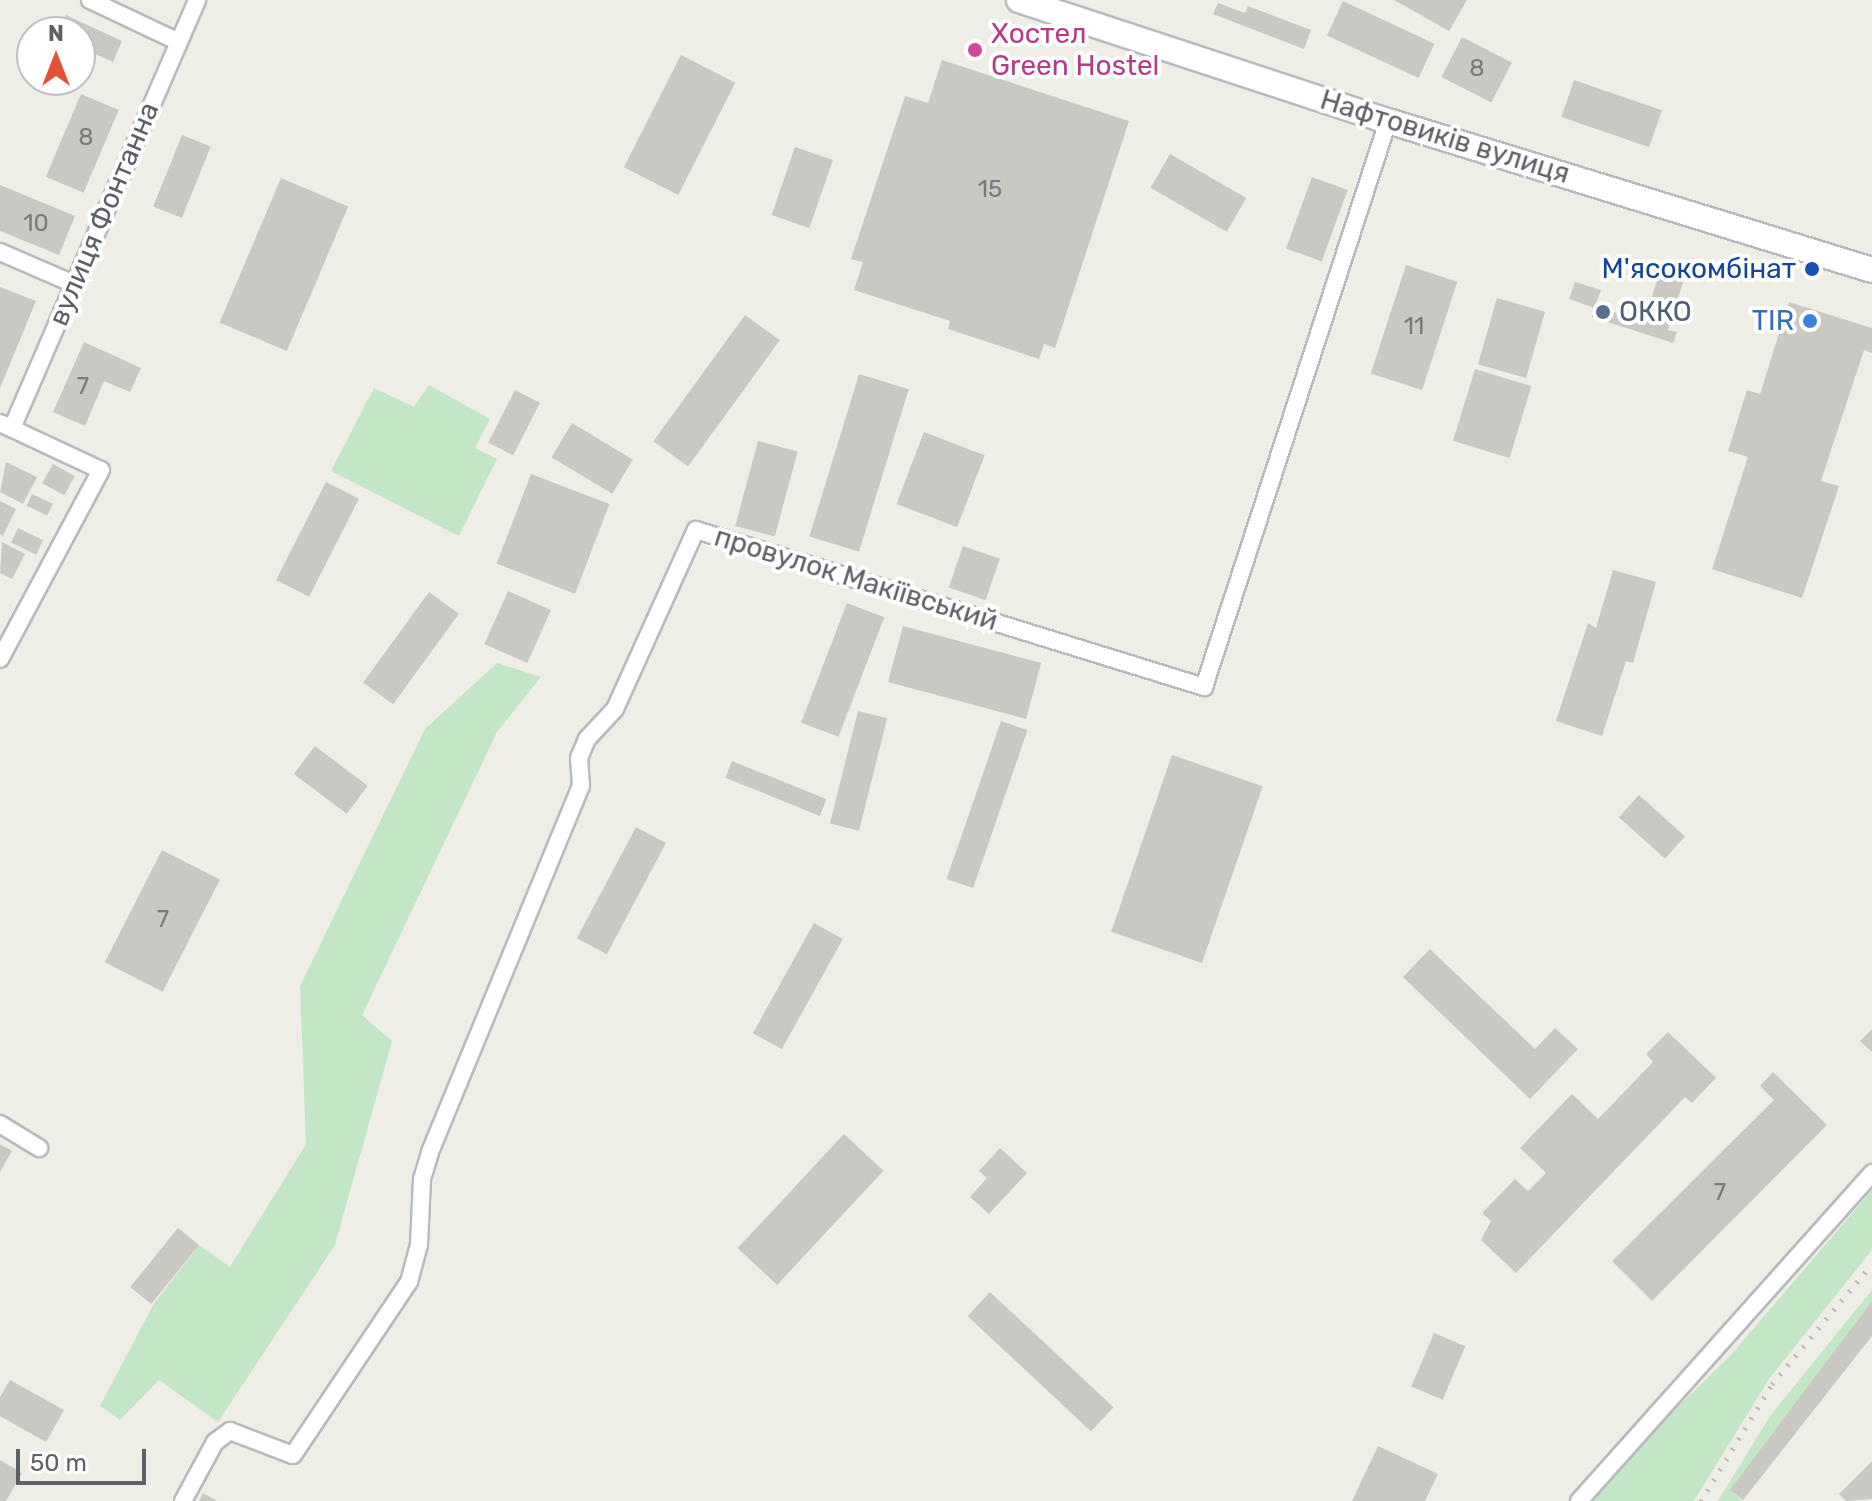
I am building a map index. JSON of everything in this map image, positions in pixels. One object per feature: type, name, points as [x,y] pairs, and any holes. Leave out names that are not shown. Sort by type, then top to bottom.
[{"type":"street","points":[[90,0],[179,42]]},
{"type":"street","name":"вулиця Фонтанна","points":[[6,426],[74,284],[197,0]]},
{"type":"street","name":"Нафтовиків вулиця","points":[[1019,0],[1388,121],[1872,270]]},
{"type":"street","name":"провулок Макіївський","points":[[183,1501],[221,1435],[243,1433],[293,1455],[409,1282],[418,1253],[422,1179],[430,1152],[581,786],[579,758],[587,739],[615,709],[696,530],[1204,687],[1388,121]]},
{"type":"street","points":[[0,252],[74,284]]},
{"type":"street","points":[[0,659],[101,470],[6,426]]},
{"type":"street","points":[[0,1124],[39,1148]]},
{"type":"street","points":[[1579,1501],[1872,1173]]},
{"type":"green space","points":[[429,385],[490,419],[475,448],[497,459],[459,536],[331,471],[374,388],[414,407]]},
{"type":"green space","points":[[497,663],[541,677],[497,732],[362,1015],[392,1041],[335,1245],[218,1422],[159,1380],[120,1420],[100,1406],[153,1305],[199,1245],[230,1267],[306,1144],[300,986],[425,729]]},
{"type":"green space","points":[[1872,1190],[1872,1250],[1769,1379],[1694,1501],[1593,1501],[1637,1446],[1730,1356]]},
{"type":"green space","points":[[1872,1290],[1872,1301],[1731,1490],[1742,1501],[1718,1501],[1770,1416]]},
{"type":"building","points":[[1394,0],[1467,0],[1449,31]]},
{"type":"building","points":[[1343,1],[1435,44],[1418,78],[1327,35]]},
{"type":"building","points":[[1218,3],[1245,13],[1248,6],[1311,30],[1304,49],[1213,14]]},
{"type":"building","points":[[96,29],[122,41],[113,62],[96,54]]},
{"type":"building","points":[[1462,37],[1512,62],[1491,103],[1442,77]]},
{"type":"building","points":[[681,55],[735,83],[678,195],[624,167]]},
{"type":"building","points":[[942,60],[1129,121],[1055,348],[1044,344],[1039,359],[948,329],[950,321],[854,290],[863,262],[851,259],[905,96],[928,103]]},
{"type":"building","points":[[1574,80],[1662,110],[1649,147],[1561,117]]},
{"type":"building","points":[[80,96],[119,110],[84,193],[46,177]]},
{"type":"building","points":[[182,135],[211,147],[182,218],[153,206]]},
{"type":"building","points":[[795,147],[833,160],[809,228],[772,215]]},
{"type":"building","points":[[1170,154],[1246,198],[1227,232],[1150,188]]},
{"type":"building","points":[[1312,177],[1348,190],[1322,261],[1286,248]]},
{"type":"building","points":[[281,178],[348,207],[287,351],[220,323]]},
{"type":"building","points":[[0,185],[75,216],[59,255],[0,231]]},
{"type":"building","points":[[1406,265],[1457,282],[1422,390],[1371,373]]},
{"type":"building","points":[[1660,271],[1684,279],[1668,330],[1677,332],[1673,343],[1592,317],[1592,307],[1569,299],[1575,282],[1601,290],[1595,306],[1644,322]]},
{"type":"building","points":[[0,287],[36,301],[0,388]]},
{"type":"building","points":[[1497,298],[1545,312],[1526,378],[1478,364]]},
{"type":"building","points":[[1789,302],[1872,328],[1872,353],[1864,350],[1821,481],[1839,486],[1802,598],[1712,569],[1748,457],[1728,451],[1747,390],[1760,394]]},
{"type":"building","points":[[745,315],[780,340],[688,466],[653,441]]},
{"type":"building","points":[[84,342],[141,368],[130,392],[104,381],[85,426],[53,412]]},
{"type":"building","points":[[1475,369],[1531,386],[1509,458],[1453,441]]},
{"type":"building","points":[[859,374],[909,389],[859,552],[809,537]]},
{"type":"building","points":[[515,390],[540,403],[513,455],[488,443]]},
{"type":"building","points":[[572,423],[633,460],[612,494],[551,457]]},
{"type":"building","points":[[924,432],[985,455],[957,527],[896,504]]},
{"type":"building","points":[[758,441],[798,452],[775,537],[735,526]]},
{"type":"building","points":[[6,462],[37,477],[23,504],[0,492]]},
{"type":"building","points":[[53,464],[75,476],[64,495],[42,483]]},
{"type":"building","points":[[531,474],[609,504],[575,594],[497,564]]},
{"type":"building","points":[[326,482],[359,499],[309,597],[276,580]]},
{"type":"building","points":[[32,494],[53,504],[47,516],[27,506]]},
{"type":"building","points":[[0,501],[16,509],[3,536],[0,534]]},
{"type":"building","points":[[18,528],[43,540],[36,555],[11,542]]},
{"type":"building","points":[[2,542],[25,554],[12,579],[0,573]]},
{"type":"building","points":[[963,546],[1000,559],[986,600],[949,588]]},
{"type":"building","points":[[1613,570],[1656,582],[1633,663],[1626,661],[1602,736],[1556,721],[1588,623],[1596,628]]},
{"type":"building","points":[[508,591],[551,610],[527,663],[484,644]]},
{"type":"building","points":[[429,592],[459,614],[393,704],[363,683]]},
{"type":"building","points":[[847,603],[884,617],[838,737],[801,722]]},
{"type":"building","points":[[903,626],[1041,663],[1026,719],[888,682]]},
{"type":"building","points":[[858,711],[887,718],[859,831],[830,824]]},
{"type":"building","points":[[1001,721],[1027,730],[973,888],[947,879]]},
{"type":"building","points":[[315,746],[368,786],[347,814],[294,774]]},
{"type":"building","points":[[1172,755],[1263,786],[1202,963],[1111,932]]},
{"type":"building","points":[[732,761],[827,799],[820,816],[725,778]]},
{"type":"building","points":[[1639,795],[1685,836],[1665,859],[1619,817]]},
{"type":"building","points":[[636,827],[666,843],[607,954],[577,938]]},
{"type":"building","points":[[162,850],[220,880],[163,992],[105,962]]},
{"type":"building","points":[[814,923],[843,939],[782,1049],[753,1033]]},
{"type":"building","points":[[1430,949],[1535,1049],[1555,1028],[1578,1049],[1530,1099],[1403,977]]},
{"type":"building","points":[[1872,1029],[1872,1052],[1860,1041]]},
{"type":"building","points":[[1668,1032],[1716,1078],[1692,1103],[1685,1097],[1516,1273],[1481,1240],[1491,1221],[1482,1213],[1515,1179],[1528,1191],[1546,1173],[1520,1148],[1572,1094],[1598,1119],[1653,1062],[1646,1054]]},
{"type":"building","points":[[1773,1072],[1827,1125],[1652,1301],[1612,1261],[1774,1100],[1760,1086]]},
{"type":"building","points":[[844,1134],[883,1171],[777,1285],[738,1248]]},
{"type":"building","points":[[0,1144],[12,1151],[0,1172]]},
{"type":"building","points":[[1000,1148],[1027,1173],[989,1214],[970,1197],[987,1178],[979,1171]]},
{"type":"building","points":[[178,1228],[199,1245],[151,1304],[130,1287]]},
{"type":"building","points":[[990,1292],[1114,1407],[1091,1431],[967,1316]]},
{"type":"building","points":[[1872,1301],[1872,1336],[1743,1500],[1730,1490]]},
{"type":"building","points":[[1434,1333],[1465,1346],[1443,1400],[1411,1386]]},
{"type":"building","points":[[10,1380],[64,1410],[46,1442],[0,1416],[0,1397]]},
{"type":"building","points":[[1378,1446],[1438,1474],[1425,1501],[1352,1501]]},
{"type":"building","points":[[0,1460],[22,1473],[6,1501],[0,1501]]},
{"type":"building","points":[[1872,1461],[1872,1499],[1846,1501],[1839,1494]]},
{"type":"building","points":[[203,1493],[217,1501],[199,1501]]},
{"type":"railway","points":[[1701,1501],[1772,1384],[1872,1264]]},
{"type":"place","name":"Хостел Green Hostel","points":[[975,50]]},
{"type":"place","name":"М'ясокомбінат","points":[[1812,269]]},
{"type":"place","name":"ОККО","points":[[1603,312]]},
{"type":"place","name":"TIR","points":[[1810,321]]}]
